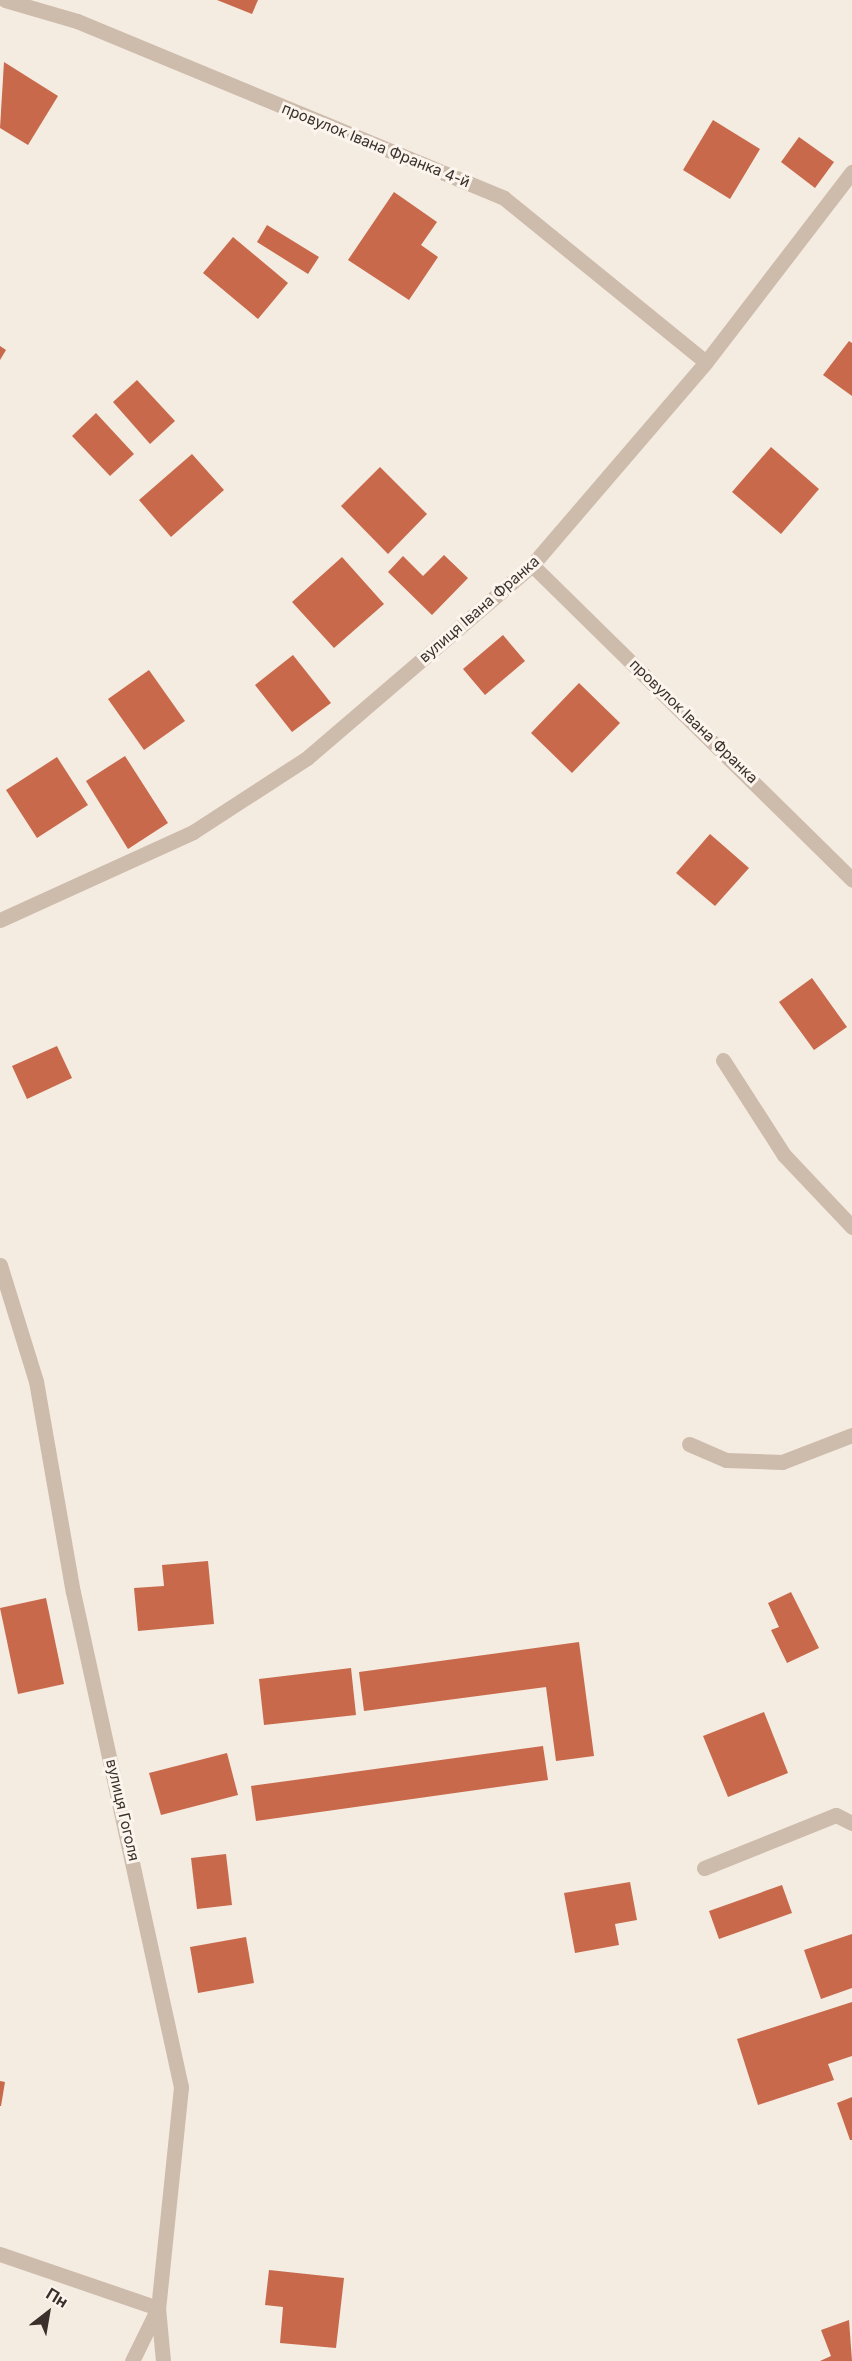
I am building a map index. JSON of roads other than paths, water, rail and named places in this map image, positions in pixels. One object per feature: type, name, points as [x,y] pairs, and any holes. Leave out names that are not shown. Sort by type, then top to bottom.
[{"type":"street","name":"провулок Івана Франка 4-й","points":[[5,0],[77,21],[504,198],[706,362]]},
{"type":"street","name":"вулиця Івана Франка","points":[[0,920],[193,832],[298,764],[532,566],[706,362],[852,172]]},
{"type":"street","name":"провулок Івана Франка","points":[[532,566],[803,826],[852,880]]},
{"type":"street","points":[[723,1060],[784,1155],[852,1227]]},
{"type":"street","name":"вулиця Гоголя","points":[[0,1265],[36,1381],[73,1592],[181,2087],[158,2308],[163,2361]]},
{"type":"street","points":[[689,1444],[726,1460],[782,1462],[852,1435]]},
{"type":"street","points":[[704,1868],[836,1815],[852,1823]]},
{"type":"street","points":[[0,2254],[158,2308],[132,2361]]}]
